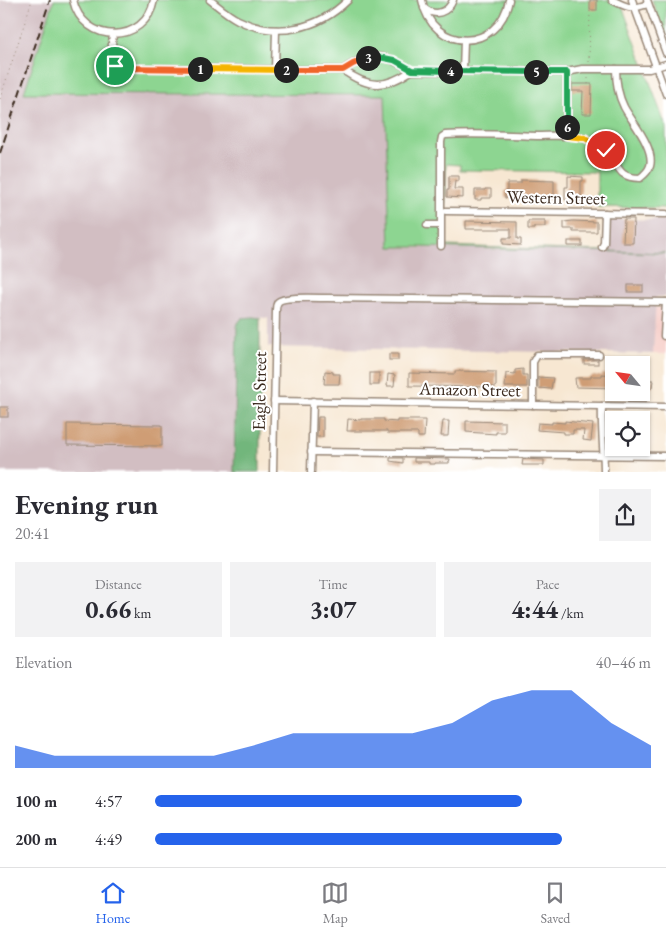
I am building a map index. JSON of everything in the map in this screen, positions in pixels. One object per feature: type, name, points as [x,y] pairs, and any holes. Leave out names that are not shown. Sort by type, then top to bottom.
[{"type":"street","points":[[73,0],[78,15],[87,25],[100,32],[113,34],[126,32],[138,27],[147,18],[154,0]]},
{"type":"street","points":[[210,0],[239,21],[268,30],[296,29],[310,25],[323,19],[348,0]]},
{"type":"street","points":[[423,3],[428,11],[439,13],[449,8],[453,0]]},
{"type":"street","points":[[423,3],[426,15],[432,25],[452,38],[464,40],[478,38],[490,32],[500,22],[507,10],[509,0]]},
{"type":"street","points":[[612,0],[623,6],[635,8],[648,2],[666,53]]},
{"type":"street","points":[[632,0],[666,94]]},
{"type":"street","points":[[275,70],[276,30]]},
{"type":"street","points":[[113,34],[113,60],[115,66],[120,68],[343,70],[372,57],[394,60],[412,70],[567,72],[589,69],[648,69],[666,64]]},
{"type":"street","points":[[462,71],[464,40]]},
{"type":"street","points":[[441,246],[441,142],[444,135],[567,136],[585,138],[606,150],[624,176],[640,178],[647,172],[650,165],[650,156],[646,143],[620,97],[616,83],[616,69]]},
{"type":"street","points":[[343,70],[360,81],[382,84],[402,77],[412,70]]},
{"type":"street","points":[[567,72],[567,136]]},
{"type":"street","name":"Western Street","points":[[446,211],[666,214]]},
{"type":"street","points":[[602,247],[604,243],[605,213]]},
{"type":"street","points":[[428,224],[440,225]]},
{"type":"street","name":"Eagle Street","points":[[273,472],[276,306],[278,302],[291,298],[666,302]]},
{"type":"street","points":[[664,336],[666,302]]},
{"type":"street","points":[[533,405],[533,362],[537,355],[599,355]]},
{"type":"street","name":"Amazon Street","points":[[274,401],[666,407]]},
{"type":"street","points":[[311,472],[313,401]]},
{"type":"street","points":[[602,406],[604,472]]},
{"type":"street","points":[[312,452],[666,456]]},
{"type":"path","points":[[0,99],[32,0]]},
{"type":"path","points":[[588,84],[590,10]]},
{"type":"shaded area","points":[[0,0],[54,0],[24,93],[385,95],[390,247],[606,252],[609,219],[666,220],[666,297],[656,297],[653,354],[268,347],[268,318],[253,317],[237,324],[234,472],[0,472]]},
{"type":"shaded area","points":[[666,306],[666,354],[653,354],[655,308]]},
{"type":"green space","points":[[54,0],[620,0],[666,127],[666,208],[597,207],[597,172],[460,170],[460,165],[446,164],[445,246],[666,253],[390,247],[385,95],[24,93]]},
{"type":"green space","points":[[652,0],[666,0],[666,40]]},
{"type":"green space","points":[[242,318],[260,318],[260,472],[234,472],[237,324]]},
{"type":"building","points":[[590,0],[597,0],[597,10],[590,10]]},
{"type":"building","points":[[572,84],[592,84],[591,114],[582,114],[583,91],[572,91]]},
{"type":"building","points":[[449,176],[459,176],[459,181],[455,181],[454,189],[463,189],[463,198],[447,197]]},
{"type":"building","points":[[568,176],[583,177],[583,181],[581,181],[581,201],[567,202],[565,200],[565,187],[568,187]]},
{"type":"building","points":[[521,180],[554,181],[554,199],[505,198],[507,183],[521,183]]},
{"type":"building","points":[[491,189],[491,198],[475,200],[475,190]]},
{"type":"building","points":[[624,219],[634,219],[633,243],[623,243]]},
{"type":"building","points":[[466,221],[517,222],[517,239],[521,239],[521,245],[503,244],[503,238],[511,238],[511,229],[466,229]]},
{"type":"building","points":[[528,221],[545,221],[545,227],[528,229]]},
{"type":"building","points":[[564,222],[597,222],[597,232],[573,232],[573,229],[564,229]]},
{"type":"building","points":[[568,241],[582,241],[582,246],[568,246]]},
{"type":"building","points":[[628,285],[643,285],[643,292],[628,292]]},
{"type":"building","points":[[389,354],[398,354],[398,360],[389,360]]},
{"type":"building","points":[[584,360],[598,360],[598,364],[584,364]]},
{"type":"building","points":[[523,369],[523,375],[527,375],[527,387],[505,387],[506,373],[515,374],[515,370]]},
{"type":"building","points":[[325,371],[340,374],[339,384],[324,384]]},
{"type":"building","points":[[455,371],[496,372],[496,387],[409,386],[409,373],[455,374]]},
{"type":"building","points":[[370,373],[379,373],[379,385],[370,385]]},
{"type":"building","points":[[388,374],[395,375],[394,386],[387,386]]},
{"type":"building","points":[[602,374],[605,374],[605,388],[576,387],[575,378],[602,376]]},
{"type":"building","points":[[538,377],[553,378],[551,389],[538,388]]},
{"type":"building","points":[[650,380],[653,380],[652,388],[650,388]]},
{"type":"building","points":[[0,407],[8,407],[8,417],[0,417]]},
{"type":"building","points":[[318,417],[323,417],[323,437],[317,437]]},
{"type":"building","points":[[348,419],[384,419],[384,421],[397,422],[397,420],[425,420],[424,437],[418,437],[418,433],[347,431]]},
{"type":"building","points":[[443,421],[449,421],[448,436],[441,436]]},
{"type":"building","points":[[466,421],[505,422],[505,432],[496,432],[496,434],[466,432]]},
{"type":"building","points":[[565,421],[593,424],[591,441],[583,440],[584,430],[573,430],[573,434],[564,434],[564,432],[537,430],[538,423],[552,424],[552,422],[565,423]]},
{"type":"building","points":[[67,424],[162,425],[162,446],[67,445]]},
{"type":"building","points":[[390,458],[403,458],[403,463],[390,461]]},
{"type":"building","points":[[414,458],[450,459],[449,463],[429,464],[429,462],[414,462]]},
{"type":"building","points":[[523,459],[544,460],[544,465],[522,465]]},
{"type":"railway","points":[[0,153],[50,0]]},
{"type":"route","points":[[115,66],[126,69],[343,70],[363,59],[372,57],[394,60],[412,70],[567,72],[567,136],[585,138],[606,150]]}]
